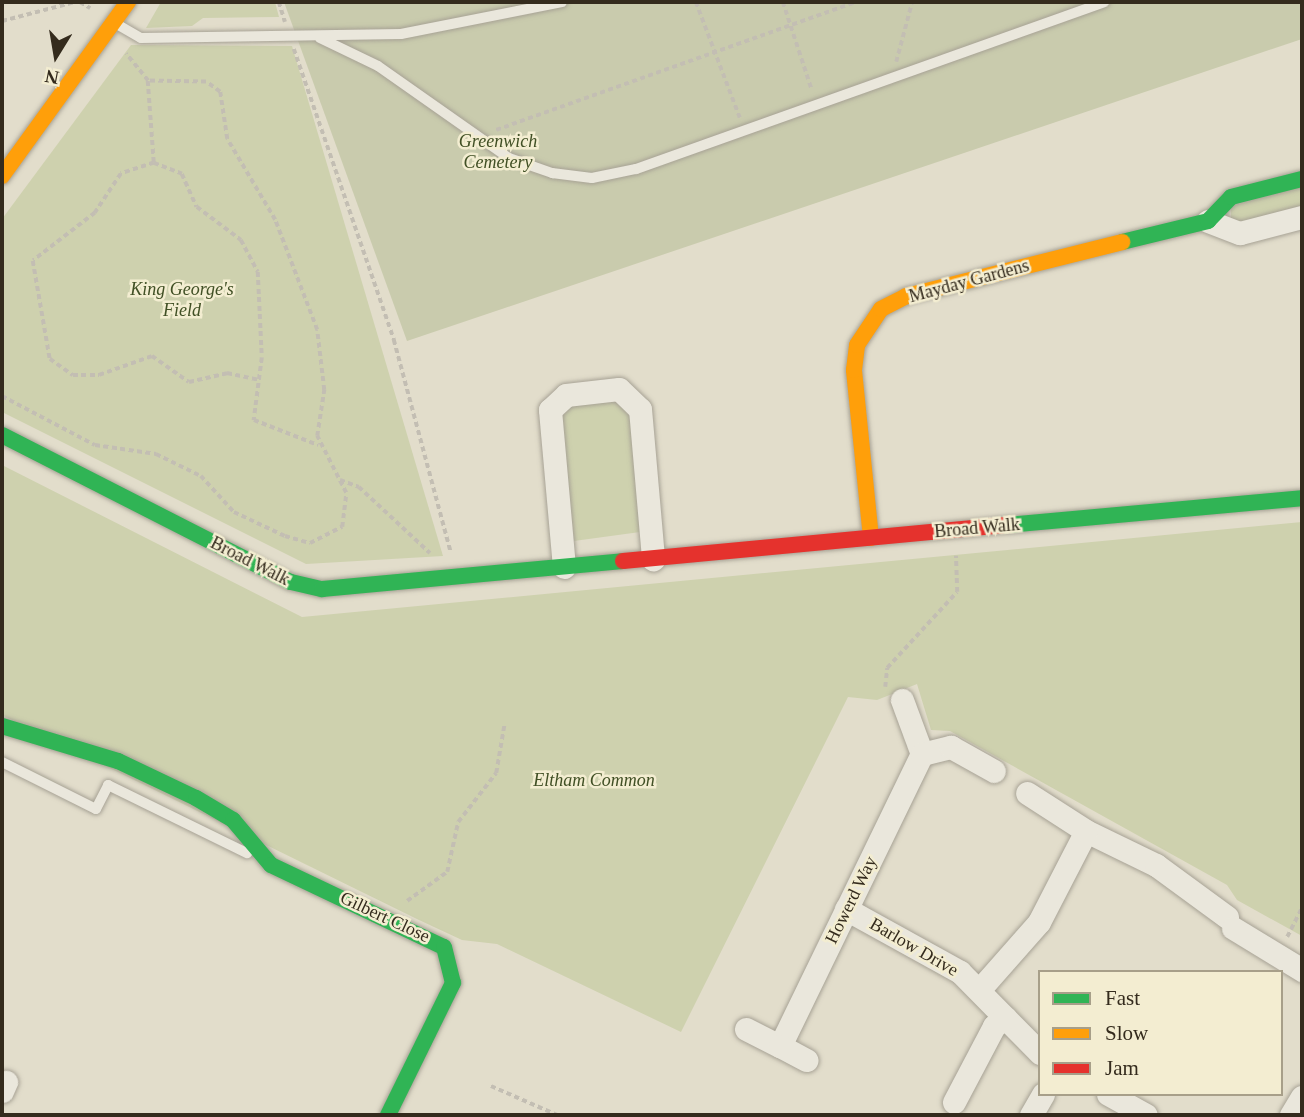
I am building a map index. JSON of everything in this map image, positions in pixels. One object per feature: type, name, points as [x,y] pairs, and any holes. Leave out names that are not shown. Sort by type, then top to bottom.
[{"type":"main road","points":[[2,176],[128,2]]},
{"type":"main road","points":[[1208,221],[1231,197],[1302,179]]},
{"type":"main road","name":"Mayday Gardens","points":[[871,538],[854,370],[861,336],[881,309],[906,296],[1208,221]]},
{"type":"main road","name":"Broad Walk","points":[[2,435],[307,588],[653,559],[1302,498]]},
{"type":"main road","name":"Gilbert Close","points":[[2,726],[118,761],[196,798],[233,820],[271,865],[386,917],[444,947],[454,970],[388,1115]]},
{"type":"street","points":[[1208,221],[1240,233],[1302,217]]},
{"type":"street","points":[[564,566],[550,410],[566,395],[619,390],[640,409],[653,559]]},
{"type":"street","points":[[902,700],[922,754],[951,747],[994,771]]},
{"type":"street","name":"Howerd Way","points":[[780,1046],[922,754]]},
{"type":"street","points":[[1027,793],[1086,831],[1156,865],[1230,923],[1302,970]]},
{"type":"street","points":[[979,989],[1039,922],[1086,831]]},
{"type":"street","name":"Barlow Drive","points":[[846,909],[932,954],[979,989],[1038,1051]]},
{"type":"street","points":[[954,1102],[994,1026],[1005,1018]]},
{"type":"street","points":[[746,1030],[806,1059]]},
{"type":"street","points":[[1031,1115],[1042,1096]]},
{"type":"street","points":[[1112,1096],[1146,1115]]},
{"type":"street","points":[[1291,1115],[1302,1097]]},
{"type":"lane","points":[[114,23],[141,38],[290,39],[401,34],[562,2]]},
{"type":"lane","points":[[320,37],[378,65],[509,158],[552,173],[592,178],[636,169],[1104,2]]},
{"type":"lane","name":"Gilbert Close","points":[[2,762],[96,809],[107,785],[271,865]]},
{"type":"path","points":[[2,21],[75,2]]},
{"type":"path","points":[[696,2],[745,130]]},
{"type":"path","points":[[783,2],[817,105]]},
{"type":"path","points":[[478,136],[856,2]]},
{"type":"path","points":[[891,77],[912,2]]},
{"type":"path","points":[[290,39],[394,340],[453,558]]},
{"type":"path","points":[[123,50],[149,81],[155,163]]},
{"type":"path","points":[[149,81],[206,82],[220,92],[227,139],[275,220],[317,330],[324,358],[320,446]]},
{"type":"path","points":[[2,396],[95,445],[156,454],[208,481],[234,513],[298,541],[323,540],[342,527],[347,511],[340,480],[320,446],[304,436],[259,426],[253,410],[259,380],[260,289],[248,250],[205,217],[183,174],[155,163],[121,174],[95,213],[33,261],[50,359],[73,375],[99,375],[152,355],[189,382],[227,373],[259,380]]},
{"type":"path","points":[[340,480],[359,488],[436,559]]},
{"type":"path","points":[[902,700],[888,697],[882,679],[957,592],[956,550]]},
{"type":"path","points":[[386,917],[447,872],[458,822],[496,773],[504,726]]},
{"type":"path","points":[[1289,933],[1302,908]]},
{"type":"path","points":[[491,1086],[557,1115]]},
{"type":"green space","points":[[161,2],[275,2],[279,17],[203,18],[192,26],[146,28]]},
{"type":"green space","name":"Greenwich Cemetery","points":[[284,2],[1302,2],[1302,39],[407,341]]},
{"type":"green space","name":"King George's Field","points":[[131,45],[292,46],[443,556],[306,564],[2,412],[2,219]]},
{"type":"green space","points":[[1302,186],[1302,209],[1241,224],[1231,220],[1231,206]]},
{"type":"green space","points":[[609,397],[630,411],[640,532],[574,541],[561,415],[573,402]]},
{"type":"green space","name":"Eltham Common","points":[[2,465],[302,617],[1302,522],[1302,936],[1237,900],[1227,885],[950,731],[931,730],[917,684],[877,700],[848,697],[681,1032],[497,944],[462,940],[419,920],[2,715]]},
{"type":"traffic: fast","points":[[1122,242],[1208,221],[1231,197],[1302,179]]},
{"type":"traffic: fast","points":[[2,435],[291,582],[322,589],[623,561]]},
{"type":"traffic: fast","points":[[1007,525],[1302,498]]},
{"type":"traffic: fast","points":[[2,726],[118,761],[196,798],[233,820],[271,865],[444,947],[453,983],[388,1115]]},
{"type":"traffic: slow","points":[[2,176],[128,2]]},
{"type":"traffic: slow","points":[[871,538],[854,370],[857,345],[881,309],[906,296],[1122,242]]},
{"type":"traffic: jam","points":[[623,561],[1007,525]]}]
